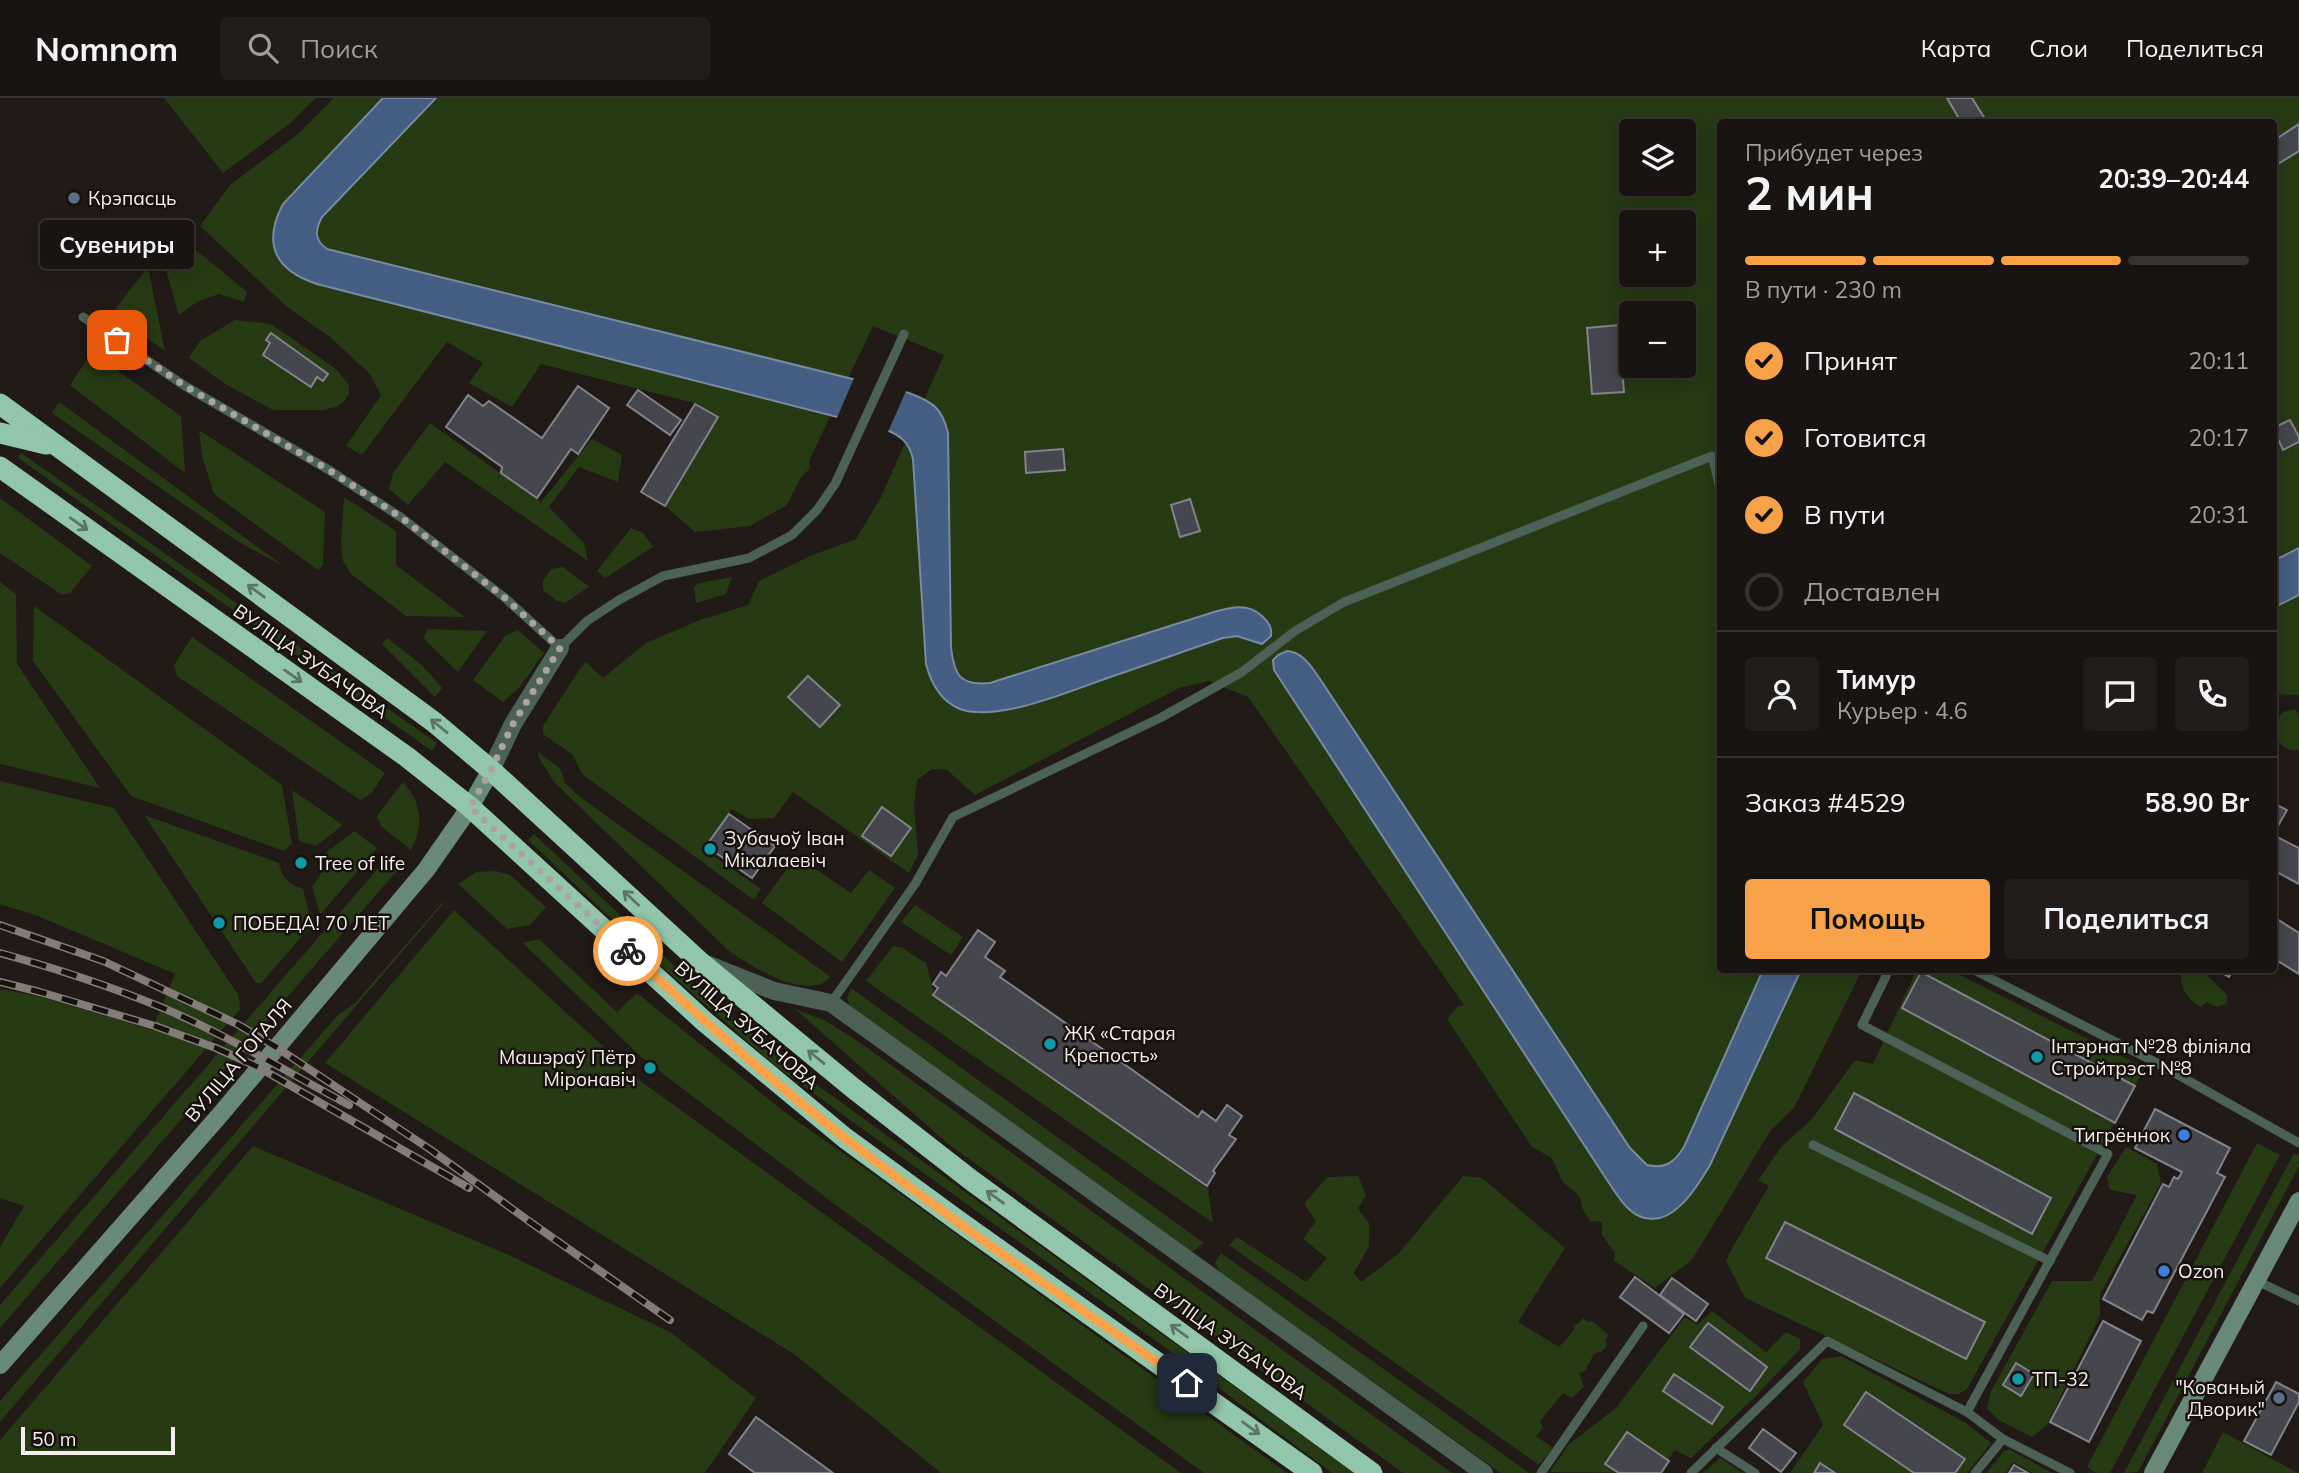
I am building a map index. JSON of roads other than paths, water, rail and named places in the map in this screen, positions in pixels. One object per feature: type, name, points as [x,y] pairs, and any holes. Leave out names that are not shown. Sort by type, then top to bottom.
[{"type":"highway","name":"ВУЛІЦА ЗУБАЧОВА","points":[[0,404],[434,722],[491,770],[699,961],[853,1088],[971,1180],[1372,1473]]},
{"type":"highway","points":[[0,433],[59,447]]},
{"type":"highway","name":"ВУЛІЦА ЗУБАЧОВА","points":[[0,467],[407,757],[470,807],[705,1022],[845,1138],[1312,1473]]},
{"type":"highway","points":[[0,480],[23,484]]},
{"type":"main road","name":"ВУЛІЦА ГОГАЛЯ","points":[[0,1365],[219,1116],[426,870],[470,807],[491,770]]},
{"type":"main road","points":[[2153,1473],[2299,1200]]},
{"type":"street","points":[[491,770],[513,724],[560,648]]},
{"type":"street","name":"ВУЛІЦА ЗУБАЧОВА","points":[[699,961],[774,991],[831,1003]]},
{"type":"street","points":[[831,1003],[1484,1473]]},
{"type":"lane","points":[[83,317],[185,386],[329,470],[402,518],[504,597],[560,648],[587,621],[663,576],[749,558],[792,535],[817,510],[835,484],[904,334]]},
{"type":"lane","points":[[831,1003],[915,884],[953,817],[1160,719],[1242,672],[1295,631],[1344,602],[1712,456],[1717,476]]},
{"type":"lane","points":[[1888,973],[1862,1025],[2108,1154],[1967,1412]]},
{"type":"lane","points":[[1980,973],[2158,1063],[2299,1143]]},
{"type":"lane","points":[[1813,1144],[2050,1261]]},
{"type":"lane","points":[[2257,1281],[2299,1301]]},
{"type":"lane","points":[[1541,1473],[1643,1326]]},
{"type":"lane","points":[[1691,1473],[1827,1340],[1967,1412],[2003,1439],[2070,1473]]},
{"type":"lane","points":[[1975,1473],[2003,1439]]},
{"type":"lane","points":[[1716,1448],[1755,1473]]},
{"type":"water","points":[[383,98],[436,98],[322,217],[317,234],[327,249],[909,393],[935,407],[943,417],[948,433],[951,647],[954,665],[960,677],[972,683],[990,683],[1233,608],[1257,612],[1268,623],[1271,636],[1262,644],[1237,636],[1223,638],[1017,708],[977,712],[953,706],[937,691],[926,664],[913,459],[909,448],[899,437],[884,429],[317,284],[291,271],[282,263],[273,243],[277,218],[283,204]]},
{"type":"water","points":[[2299,548],[2299,595],[2277,606],[2277,559]]},
{"type":"water","points":[[1287,651],[1301,656],[1318,676],[1630,1148],[1647,1165],[1668,1164],[1684,1147],[1762,973],[1800,973],[1710,1165],[1690,1195],[1672,1212],[1651,1219],[1639,1216],[1626,1206],[1615,1192],[1274,670],[1273,660]]},
{"type":"railway","points":[[0,925],[103,961],[237,1024],[431,1150],[670,1320]]},
{"type":"railway","points":[[0,953],[82,978],[163,1008],[234,1042],[349,1105]]},
{"type":"railway","points":[[0,982],[155,1026],[216,1048],[258,1067],[469,1188]]},
{"type":"place","name":"Крэпасць","points":[[74,198]]},
{"type":"place","name":"Сувениры","points":[[117,340]]},
{"type":"place","name":"Зубачоў Іван Мікалаевіч","points":[[710,849]]},
{"type":"place","name":"Tree of life","points":[[301,863]]},
{"type":"place","name":"ПОБЕДА! 70 ЛЕТ","points":[[219,923]]},
{"type":"place","name":"ЖК «Старая Крепость»","points":[[1050,1044]]},
{"type":"place","name":"Інтэрнат №28 фiлiяла Стройтрэст №8","points":[[2037,1057]]},
{"type":"place","name":"Машэраў Пётр Міронавіч","points":[[650,1068]]},
{"type":"place","name":"Тигрённок","points":[[2184,1135]]},
{"type":"place","name":"Ozon","points":[[2164,1271]]},
{"type":"place","name":"ТП-32","points":[[2018,1379]]},
{"type":"place","name":"\"Кованый Дворик\"","points":[[2279,1398]]}]
